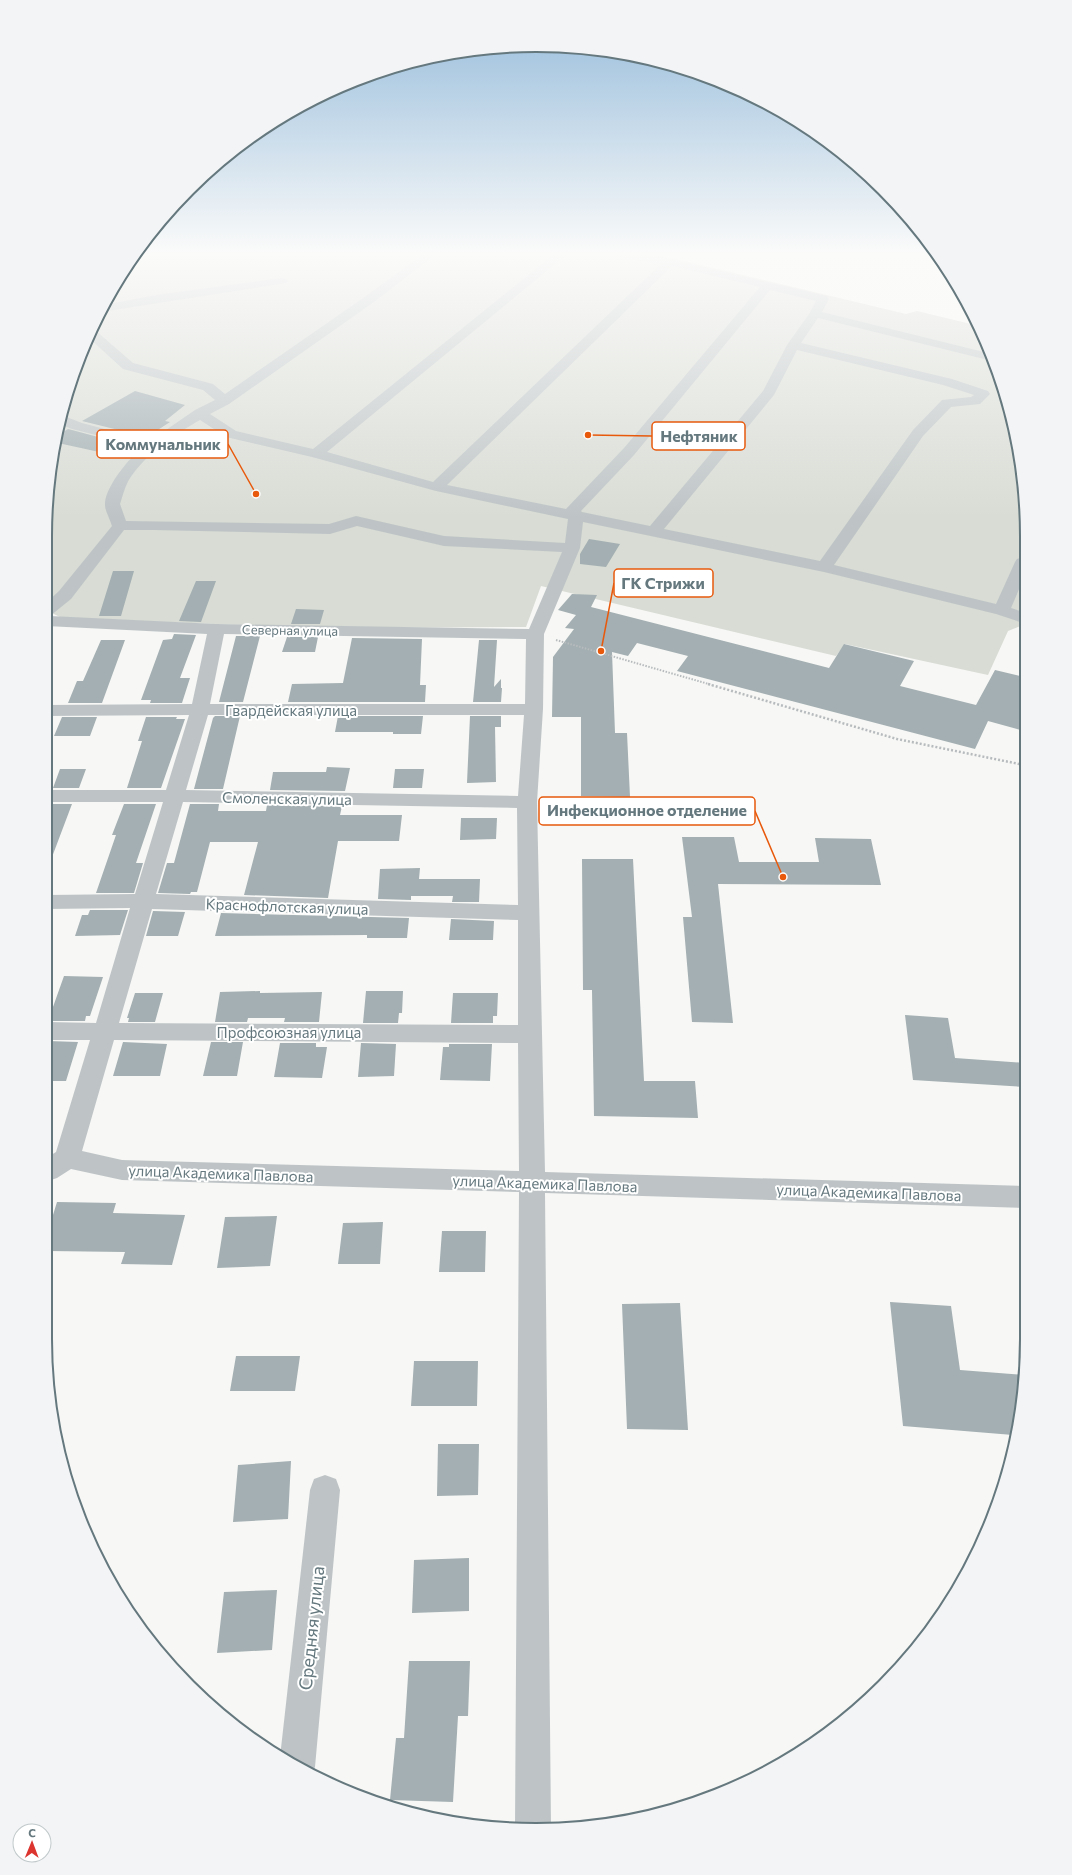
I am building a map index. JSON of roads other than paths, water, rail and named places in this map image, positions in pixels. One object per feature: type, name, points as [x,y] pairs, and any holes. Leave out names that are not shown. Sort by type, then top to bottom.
[{"type":"street","points":[[102,342],[128,366],[208,387],[224,401]]},
{"type":"street","points":[[120,526],[112,504],[123,477],[151,445],[200,413],[224,401],[308,342]]},
{"type":"street","points":[[316,454],[453,342]]},
{"type":"street","points":[[436,487],[586,342]]},
{"type":"street","points":[[533,1823],[532,1183],[527,802],[534,709],[534,634],[572,548],[576,517],[573,510],[598,487],[628,453],[720,342]]},
{"type":"street","points":[[654,531],[769,392],[795,342]]},
{"type":"street","points":[[929,342],[985,357]]},
{"type":"street","points":[[793,345],[947,382],[983,394],[975,400],[947,403],[918,433],[824,567]]},
{"type":"street","points":[[200,413],[231,434],[316,454],[436,487],[824,567],[1002,610],[1020,617]]},
{"type":"street","points":[[66,421],[77,426],[151,445]]},
{"type":"street","points":[[52,606],[65,594],[120,526],[154,525],[330,529],[356,521],[444,541],[572,548]]},
{"type":"street","points":[[1002,610],[1020,569]]},
{"type":"street","name":"Северная улица","points":[[52,622],[217,629],[534,634]]},
{"type":"street","points":[[57,1165],[104,1031],[143,901],[200,710],[217,629]]},
{"type":"street","name":"Гвардейская улица","points":[[52,710],[534,709]]},
{"type":"street","name":"Смоленская улица","points":[[52,796],[174,796],[527,802]]},
{"type":"street","name":"Краснофлотская улица","points":[[52,902],[143,901],[528,912]]},
{"type":"street","name":"Профсоюзная улица","points":[[52,1031],[530,1034]]},
{"type":"street","name":"улица Академика Павлова","points":[[57,1165],[122,1170],[1020,1197]]},
{"type":"street","name":"Средняя улица","points":[[298,1760],[325,1490]]},
{"type":"place","name":"Нефтяник","points":[[588,435]]},
{"type":"place","name":"Коммунальник","points":[[256,494]]},
{"type":"place","name":"ГК Стрижи","points":[[601,651]]},
{"type":"place","name":"Инфекционное отделение","points":[[783,877]]}]
